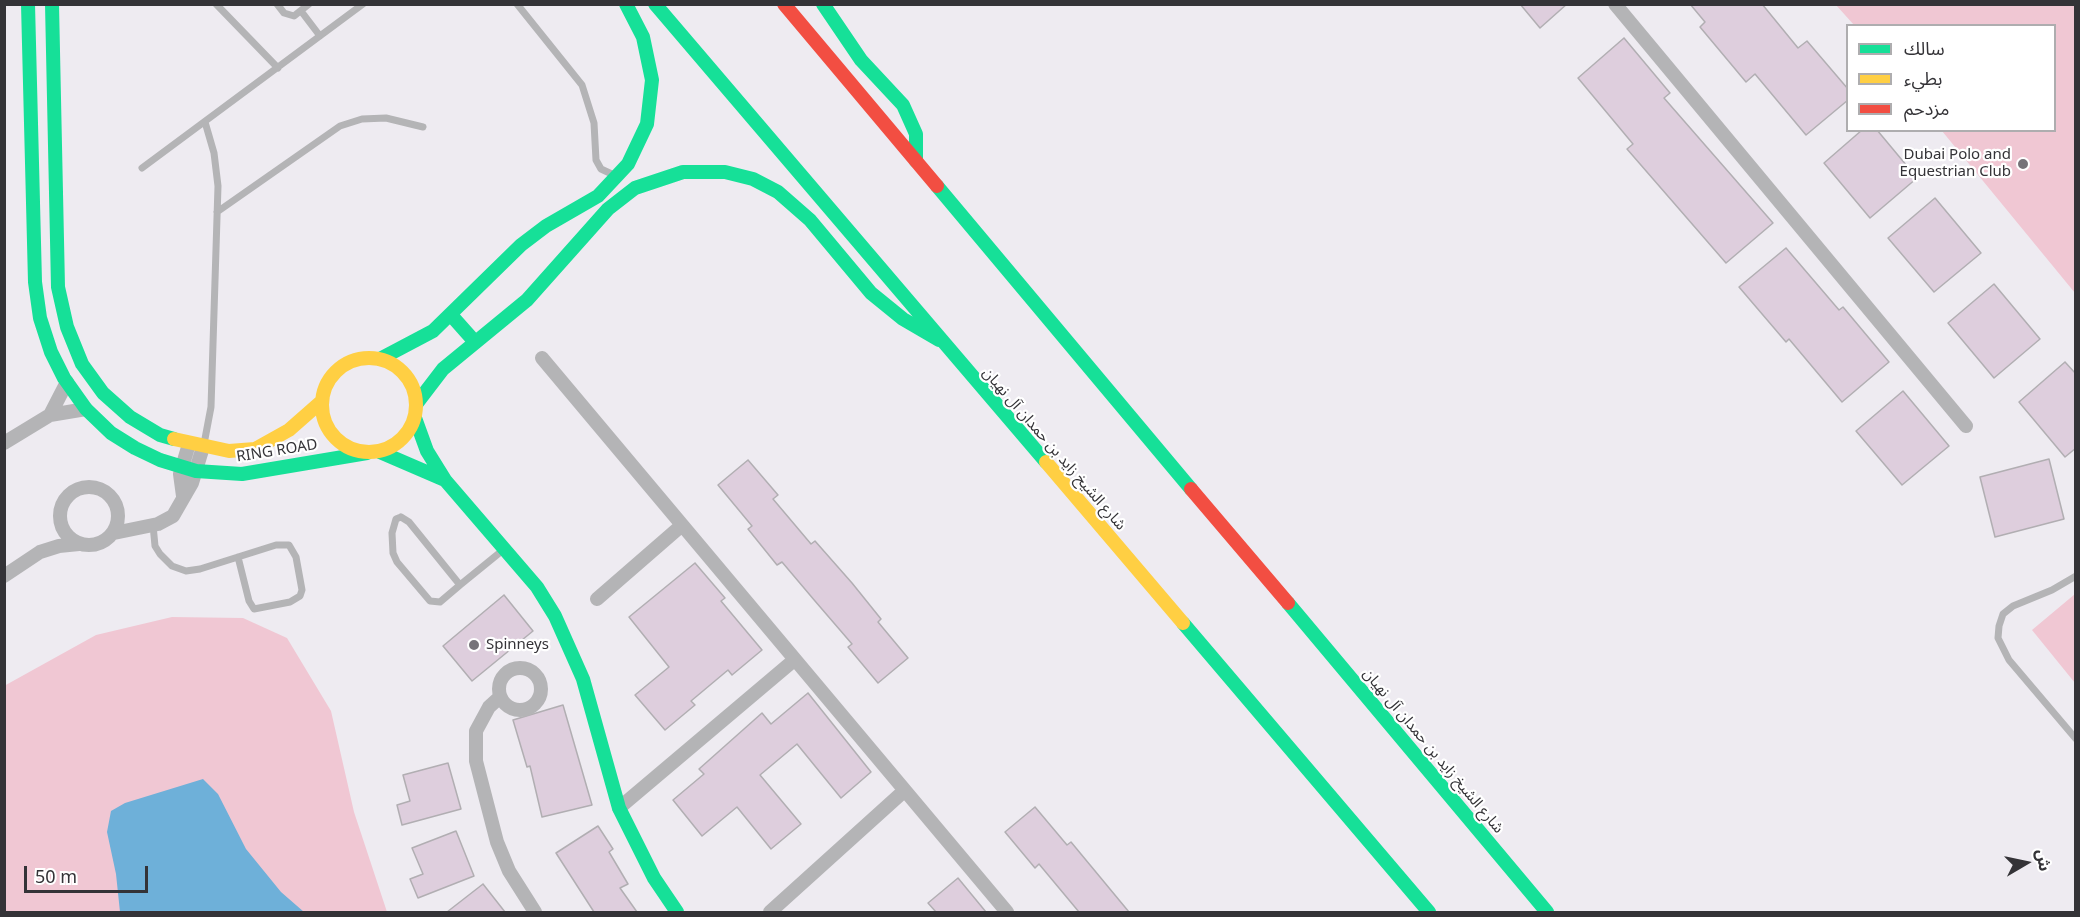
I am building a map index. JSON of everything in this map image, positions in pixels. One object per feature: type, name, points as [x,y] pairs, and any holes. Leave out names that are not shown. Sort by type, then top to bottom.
[{"type":"street","name":"RING ROAD","points":[[28,4],[35,282],[40,318],[51,352],[65,380],[86,409],[111,433],[135,448],[196,471],[242,474],[374,452]]},
{"type":"street","name":"RING ROAD","points":[[52,4],[58,287],[67,327],[82,364],[103,393],[130,417],[160,435],[196,446],[229,451],[255,449],[289,430],[322,401]]},
{"type":"street","points":[[380,359],[421,340],[451,315],[533,235],[598,196],[619,176],[642,138],[652,95],[648,51],[638,23],[626,4]]},
{"type":"street","name":"شارع الشيخ زايد بن حمدان آل نهيان","points":[[655,4],[939,340],[1430,912]]},
{"type":"street","name":"شارع الشيخ زايد بن حمدان آل نهيان","points":[[784,4],[1547,912]]},
{"type":"street","points":[[823,4],[861,60],[903,105],[916,134],[916,161]]},
{"type":"street","points":[[1615,4],[1966,426]]},
{"type":"street","points":[[417,403],[443,369],[527,300],[596,221],[621,198],[635,188],[667,176],[712,171],[753,179],[789,200],[810,220],[871,293],[903,319],[939,340]]},
{"type":"street","points":[[451,315],[475,342]]},
{"type":"street","points":[[374,452],[402,440],[415,418],[417,403],[414,388],[406,374],[394,364],[380,359],[364,358],[348,362],[335,372],[326,385],[322,414],[333,437],[355,451],[374,452],[445,480]]},
{"type":"street","points":[[542,358],[793,661],[1007,912]]},
{"type":"street","points":[[51,415],[65,380],[82,364]]},
{"type":"street","points":[[4,443],[51,415],[86,409]]},
{"type":"street","points":[[415,418],[427,451],[445,480],[537,587],[571,647],[583,679],[608,776],[619,808],[650,870],[677,912]]},
{"type":"street","points":[[183,496],[180,482],[182,467],[196,446]]},
{"type":"street","points":[[4,576],[40,552],[59,546],[98,544],[114,533],[150,526],[172,516],[196,471],[196,446]]},
{"type":"street","points":[[40,552],[60,519],[63,502],[75,490],[83,487],[99,488],[107,493],[117,506],[118,514],[114,533]]},
{"type":"street","points":[[118,514],[150,526]]},
{"type":"street","points":[[60,519],[64,531],[79,544]]},
{"type":"street","points":[[597,599],[681,526]]},
{"type":"street","points":[[619,808],[793,661]]},
{"type":"street","points":[[500,697],[489,706],[476,731],[476,761],[497,842],[509,872],[535,912]]},
{"type":"street","points":[[770,912],[904,791]]},
{"type":"lane","points":[[216,4],[278,68]]},
{"type":"lane","points":[[277,4],[289,16],[301,11],[309,4]]},
{"type":"lane","points":[[142,168],[363,4]]},
{"type":"lane","points":[[517,4],[582,85],[594,123],[596,160],[605,172],[619,176]]},
{"type":"lane","points":[[301,11],[320,36]]},
{"type":"lane","points":[[217,212],[340,126],[362,119],[386,118],[423,127]]},
{"type":"lane","points":[[196,446],[211,407],[217,212],[216,170],[205,122]]},
{"type":"lane","points":[[460,585],[405,518],[396,519],[392,533],[393,553],[397,562],[430,601],[440,602],[506,549]]},
{"type":"lane","points":[[150,526],[155,546],[160,554],[166,562],[179,569],[194,571],[238,557],[276,545],[289,545],[296,557],[302,590],[300,596],[290,602],[254,609],[249,601],[238,557]]},
{"type":"lane","points":[[2076,576],[2052,590],[2013,606],[2003,614],[1998,638],[2009,660],[2076,739]]},
{"type":"shaded area","name":"Dubai Polo and Equestrian Club","points":[[1836,5],[2075,5],[2075,293],[1943,132],[2056,132],[2056,24],[1853,24]]},
{"type":"shaded area","points":[[2075,594],[2075,683],[2032,630]]},
{"type":"shaded area","points":[[172,617],[243,618],[287,638],[331,711],[354,812],[387,912],[5,912],[4,686],[96,635]]},
{"type":"water","points":[[203,779],[218,794],[246,849],[281,892],[304,912],[120,912],[116,874],[107,832],[111,811],[125,803]]},
{"type":"building","points":[[1520,4],[1567,4],[1540,28]]},
{"type":"building","points":[[1690,4],[1762,4],[1798,48],[1807,41],[1846,87],[1846,102],[1806,135],[1755,74],[1746,82],[1700,27],[1705,22]]},
{"type":"building","points":[[1624,38],[1670,93],[1664,98],[1773,223],[1726,263],[1627,149],[1633,144],[1578,78]]},
{"type":"building","points":[[1860,132],[1879,132],[1917,178],[1870,218],[1824,163]]},
{"type":"building","points":[[1935,198],[1981,253],[1934,292],[1888,238]]},
{"type":"building","points":[[1786,248],[1839,310],[1843,307],[1889,362],[1842,402],[1789,339],[1786,342],[1739,287]]},
{"type":"building","points":[[1994,284],[2040,339],[1994,378],[1948,323]]},
{"type":"building","points":[[2065,362],[2076,374],[2076,448],[2065,457],[2019,402]]},
{"type":"building","points":[[1903,391],[1949,446],[1902,485],[1856,431]]},
{"type":"building","points":[[2049,459],[2064,519],[1995,537],[1980,477]]},
{"type":"building","points":[[748,460],[778,495],[773,499],[811,544],[815,541],[852,583],[881,619],[878,622],[908,658],[878,683],[848,647],[852,644],[782,562],[777,565],[748,529],[752,526],[718,485]]},
{"type":"building","points":[[695,563],[725,598],[721,601],[762,650],[732,675],[728,670],[691,701],[695,705],[665,730],[635,695],[669,667],[629,617]]},
{"type":"building","points":[[504,595],[533,631],[472,681],[443,646]]},
{"type":"building","points":[[808,693],[871,772],[841,798],[797,744],[760,775],[801,824],[771,849],[737,807],[702,836],[673,800],[704,774],[699,769],[762,713],[771,724]]},
{"type":"building","points":[[563,705],[592,805],[542,817],[530,766],[527,767],[513,720]]},
{"type":"building","points":[[448,763],[461,809],[402,825],[397,805],[410,801],[403,775]]},
{"type":"building","points":[[1035,807],[1067,845],[1071,842],[1129,912],[1079,912],[1039,864],[1035,868],[1005,832]]},
{"type":"building","points":[[598,826],[613,849],[609,852],[628,884],[620,888],[637,912],[594,912],[556,853]]},
{"type":"building","points":[[456,831],[474,876],[418,898],[410,879],[423,874],[412,848]]},
{"type":"building","points":[[958,878],[986,912],[936,912],[928,903]]},
{"type":"building","points":[[483,884],[505,912],[447,912]]},
{"type":"traffic: fast","points":[[28,4],[35,282],[40,318],[51,352],[64,378],[86,409],[111,433],[135,448],[160,460],[196,471],[242,474],[367,453]]},
{"type":"traffic: fast","points":[[52,4],[58,287],[67,327],[82,364],[103,393],[130,417],[160,435],[174,439]]},
{"type":"traffic: fast","points":[[380,359],[433,331],[521,245],[546,226],[598,196],[628,164],[647,124],[652,80],[643,37],[626,4]]},
{"type":"traffic: fast","points":[[655,4],[1046,462]]},
{"type":"traffic: fast","points":[[823,4],[861,60],[903,105],[916,134],[916,161]]},
{"type":"traffic: fast","points":[[417,403],[443,369],[527,300],[608,209],[635,188],[683,172],[725,172],[753,179],[778,192],[810,220],[871,293],[903,319],[939,340]]},
{"type":"traffic: fast","points":[[937,186],[1191,489]]},
{"type":"traffic: fast","points":[[451,315],[475,342]]},
{"type":"traffic: fast","points":[[415,418],[427,451],[445,480],[537,587],[555,616],[583,679],[619,808],[654,878],[677,912]]},
{"type":"traffic: fast","points":[[380,452],[445,480]]},
{"type":"traffic: fast","points":[[1288,603],[1547,912]]},
{"type":"traffic: fast","points":[[1183,623],[1429,912]]},
{"type":"traffic: slow","points":[[360,358],[378,358],[403,371],[413,387],[416,405],[413,423],[403,439],[378,452],[360,452],[335,439],[322,414],[322,396],[335,371],[360,358]]},
{"type":"traffic: slow","points":[[174,439],[229,451],[255,449],[289,430],[322,401]]},
{"type":"traffic: slow","points":[[1046,462],[1183,623]]},
{"type":"traffic: jam","points":[[784,4],[937,186]]},
{"type":"traffic: jam","points":[[1191,489],[1288,603]]},
{"type":"place","name":"Dubai Polo and Equestrian Club","points":[[2023,164]]},
{"type":"place","name":"Spinneys","points":[[474,645]]}]
